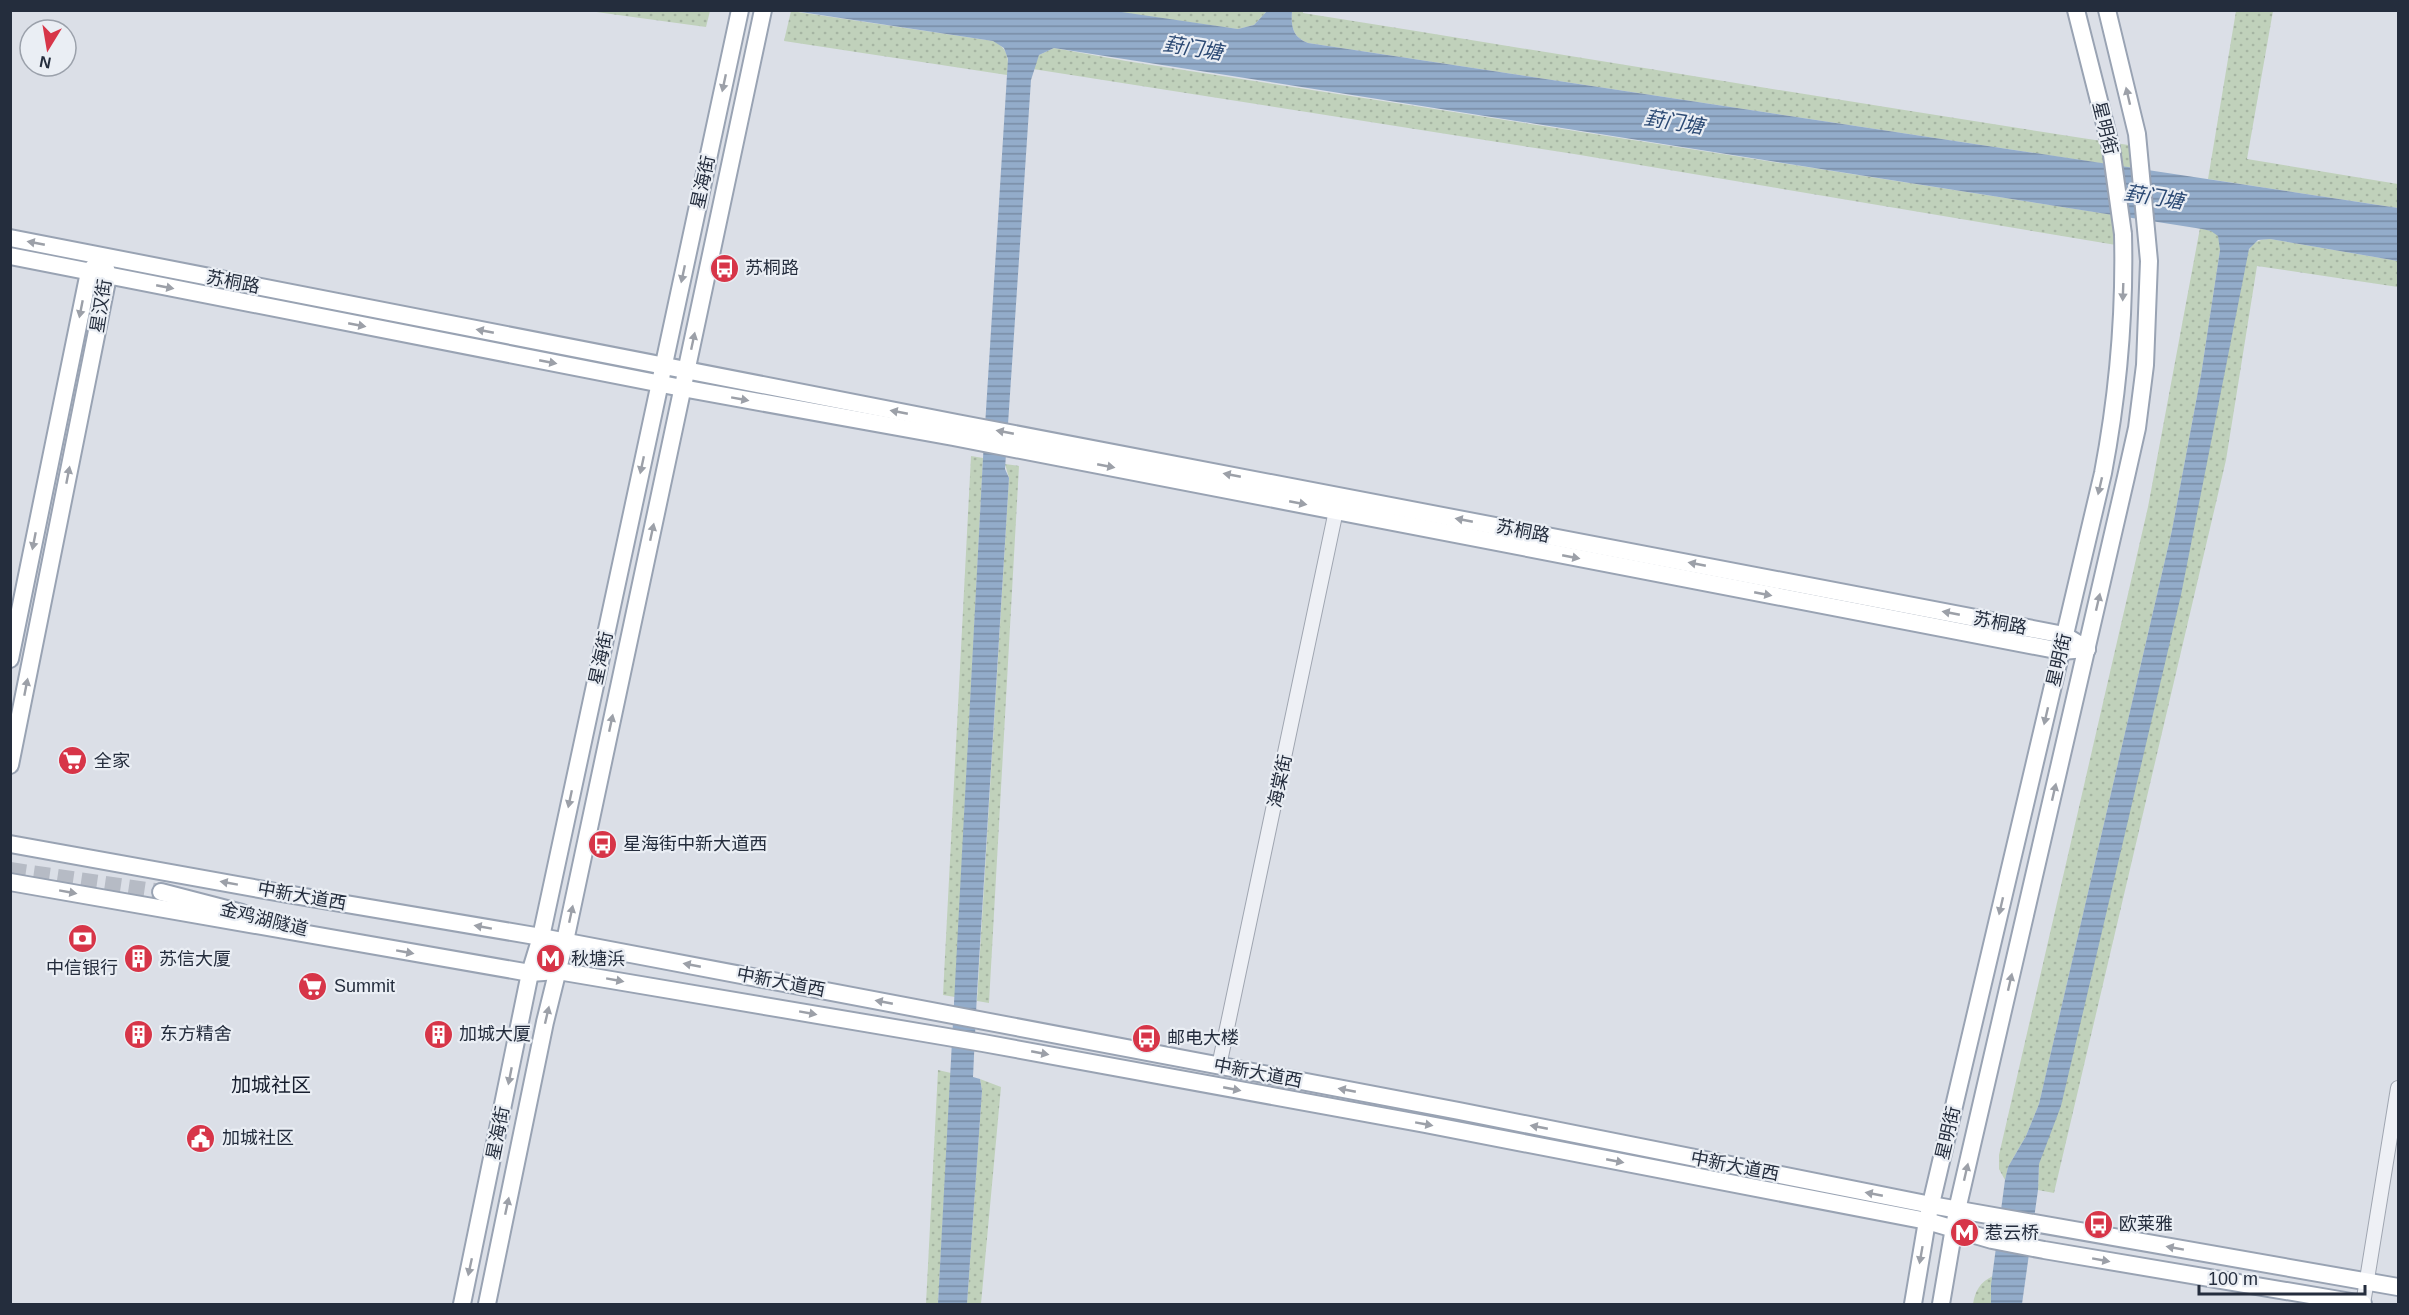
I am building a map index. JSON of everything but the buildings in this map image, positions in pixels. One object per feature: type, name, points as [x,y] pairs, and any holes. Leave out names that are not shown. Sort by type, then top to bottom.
[{"type":"main road","name":"星海街","points":[[487,1305],[763,10]]},
{"type":"main road","name":"星明街","points":[[1913,1305],[1929,1213],[2103,473],[2115,412],[2120,357],[2123,234],[2111,148],[2076,10]]},
{"type":"main road","name":"星明街","points":[[1941,1305],[1957,1210],[2137,428],[2145,364],[2148,261],[2137,134],[2107,10]]},
{"type":"main road","name":"星海街","points":[[462,1305],[530,973],[541,937],[738,18]]},
{"type":"main road","name":"苏桐路","points":[[10,238],[687,370],[955,430]]},
{"type":"main road","name":"苏桐路","points":[[10,256],[659,384],[955,430],[2087,648]]},
{"type":"main road","name":"星汉街","points":[[10,659],[89,272],[102,256]]},
{"type":"main road","name":"星汉街","points":[[10,765],[108,276],[102,256]]},
{"type":"main road","points":[[305,315],[309,296]]},
{"type":"main road","points":[[41,508],[61,512]]},
{"type":"main road","name":"中新大道西","points":[[10,844],[565,941],[1630,1144],[1929,1213],[1953,1229],[1992,1240],[2363,1304]]},
{"type":"main road","name":"中新大道西","points":[[10,882],[530,973],[558,971],[983,1042],[1425,1124],[1929,1213],[1957,1210],[2398,1287]]},
{"type":"main road","name":"金鸡湖隧道","points":[[161,892],[367,946]]},
{"type":"street","name":"海棠街","points":[[1220,1066],[1338,503]]},
{"type":"street","points":[[2363,1304],[2398,1088]]},
{"type":"green space","points":[[710,10],[706,27],[589,11]]},
{"type":"green space","points":[[791,11],[993,41],[1002,47],[1007,55],[1007,75],[784,41]]},
{"type":"green space","points":[[1109,11],[1267,11],[1254,25],[1238,29]]},
{"type":"green space","points":[[1292,11],[2135,146],[2133,168],[1308,43],[1299,38],[1294,30]]},
{"type":"green space","points":[[2236,11],[2273,11],[2247,159],[2398,184],[2398,208],[2208,179]]},
{"type":"green space","points":[[1054,48],[2121,216],[2116,245],[1574,154],[1033,69],[1039,55]]},
{"type":"green space","points":[[2200,228],[2215,232],[2220,239],[2220,250],[2201,375],[2172,530],[2039,1104],[2026,1136],[2008,1167],[2005,1180],[1999,1169],[1999,1155],[2148,507]]},
{"type":"green space","points":[[2270,239],[2398,261],[2398,287],[2257,266],[2226,460],[2054,1193],[2038,1190],[2039,1164],[2247,255],[2256,242]]},
{"type":"green space","points":[[971,456],[983,458],[955,997],[943,995]]},
{"type":"green space","points":[[1005,464],[1019,466],[989,1003],[977,1001],[1009,478]]},
{"type":"green space","points":[[938,1070],[951,1073],[938,1304],[926,1304]]},
{"type":"green space","points":[[980,1079],[1001,1087],[981,1304],[967,1304],[982,1091]]},
{"type":"green space","points":[[1993,1276],[1991,1304],[1973,1304],[1979,1287]]},
{"type":"water","name":"葑门塘","points":[[1108,10],[1238,29],[1254,25],[1267,11],[1292,11],[1296,34],[1308,43],[2398,208],[2398,261],[2270,239],[2258,240],[2249,249],[2181,595],[2061,1106],[2039,1164],[2038,1190],[2022,1304],[1991,1304],[1991,1285],[2005,1180],[2008,1167],[2026,1136],[2039,1104],[2172,530],[2201,375],[2220,250],[2218,236],[2202,229],[1054,48],[1039,55],[1031,80],[1005,469],[1009,478],[977,993],[973,1077],[980,1079],[982,1091],[967,1304],[938,1304],[983,458],[1008,59],[1004,48],[993,41],[794,11]]},
{"type":"tunnel","points":[[10,870],[161,892]]},
{"type":"place","name":"苏桐路","points":[[724,268]]},
{"type":"place","name":"全家","points":[[73,761]]},
{"type":"place","name":"星海街中新大道西","points":[[602,844]]},
{"type":"place","name":"中信银行","points":[[82,939]]},
{"type":"place","name":"苏信大厦","points":[[138,959]]},
{"type":"place","name":"秋塘浜","points":[[550,959]]},
{"type":"place","name":"Summit","points":[[313,986]]},
{"type":"place","name":"东方精舍","points":[[139,1034]]},
{"type":"place","name":"加城大厦","points":[[438,1034]]},
{"type":"place","name":"邮电大楼","points":[[1146,1038]]},
{"type":"place","name":"加城社区","points":[[201,1138]]},
{"type":"place","name":"欧莱雅","points":[[2098,1224]]},
{"type":"place","name":"惹云桥","points":[[1964,1233]]},
{"type":"district","name":"加城社区","points":[[271,1085]]}]
